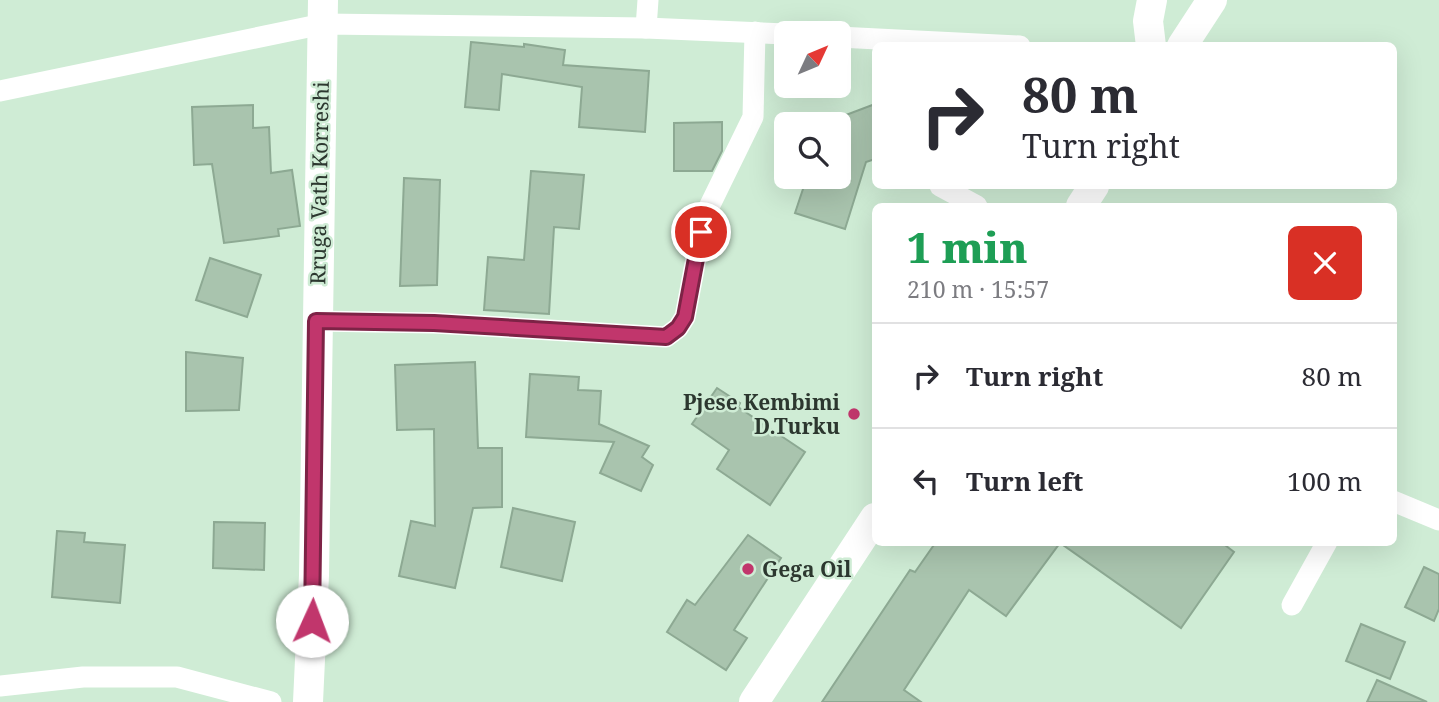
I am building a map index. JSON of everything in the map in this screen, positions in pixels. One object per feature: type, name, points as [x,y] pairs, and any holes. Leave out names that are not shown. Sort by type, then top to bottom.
[{"type":"main road","points":[[1151,42],[1148,21],[1152,0]]},
{"type":"main road","points":[[1185,42],[1212,0]]},
{"type":"main road","name":"Rruga Vath Korreshi","points":[[308,702],[314,575],[323,12]]},
{"type":"main road","points":[[754,702],[872,523]]},
{"type":"street","points":[[646,28],[648,0]]},
{"type":"street","points":[[0,91],[323,12],[774,33]]},
{"type":"street","points":[[316,321],[434,323],[666,337],[678,328],[685,317],[701,232],[710,205],[753,117],[755,32]]},
{"type":"street","points":[[851,38],[939,42]]},
{"type":"street","points":[[946,189],[971,203]]},
{"type":"street","points":[[1397,504],[1439,520]]},
{"type":"street","points":[[1292,605],[1325,546]]},
{"type":"street","points":[[0,686],[83,677],[177,677],[271,702]]},
{"type":"building","points":[[471,42],[524,47],[524,44],[565,50],[563,65],[649,71],[645,132],[579,127],[582,87],[502,74],[499,110],[465,107]]},
{"type":"building","points":[[253,105],[253,128],[269,127],[271,173],[292,170],[300,226],[278,229],[279,236],[224,243],[212,164],[194,165],[192,107]]},
{"type":"building","points":[[872,105],[872,160],[866,162],[845,229],[795,213],[803,189],[851,189],[851,113]]},
{"type":"building","points":[[722,122],[722,151],[712,171],[674,171],[674,123]]},
{"type":"building","points":[[531,171],[584,175],[579,229],[554,227],[549,314],[484,310],[488,257],[524,260]]},
{"type":"building","points":[[404,178],[440,180],[437,285],[400,286]]},
{"type":"building","points":[[210,258],[261,275],[247,317],[196,300]]},
{"type":"building","points":[[186,352],[243,358],[239,410],[186,411]]},
{"type":"building","points":[[475,362],[478,448],[502,448],[502,507],[473,508],[455,588],[399,576],[411,521],[435,526],[434,429],[397,430],[395,365]]},
{"type":"building","points":[[530,374],[579,377],[578,390],[601,391],[599,424],[649,446],[642,457],[653,465],[641,491],[600,473],[614,442],[526,437]]},
{"type":"building","points":[[717,388],[740,403],[738,407],[805,452],[770,505],[717,469],[729,450],[692,424]]},
{"type":"building","points":[[513,508],[575,522],[562,581],[501,567]]},
{"type":"building","points":[[214,522],[265,523],[264,570],[213,568]]},
{"type":"building","points":[[57,531],[85,533],[84,542],[125,545],[120,603],[52,597]]},
{"type":"building","points":[[748,535],[781,558],[734,630],[747,638],[726,670],[667,632],[687,600],[695,605]]},
{"type":"building","points":[[933,546],[1058,546],[1006,616],[969,590],[904,690],[921,702],[822,702],[910,570],[915,572]]},
{"type":"building","points":[[1064,546],[1226,546],[1234,552],[1181,628]]},
{"type":"building","points":[[1424,567],[1439,574],[1439,609],[1434,621],[1405,607]]},
{"type":"building","points":[[1361,624],[1405,642],[1390,679],[1346,661]]},
{"type":"building","points":[[1377,680],[1427,702],[1367,702]]},
{"type":"place","name":"Pjese Kembimi D.Turku","points":[[854,414]]},
{"type":"place","name":"Gega Oil","points":[[748,569]]},
{"type":"route","points":[[312,621],[316,321],[434,323],[666,337],[678,328],[685,317],[701,232]]}]
